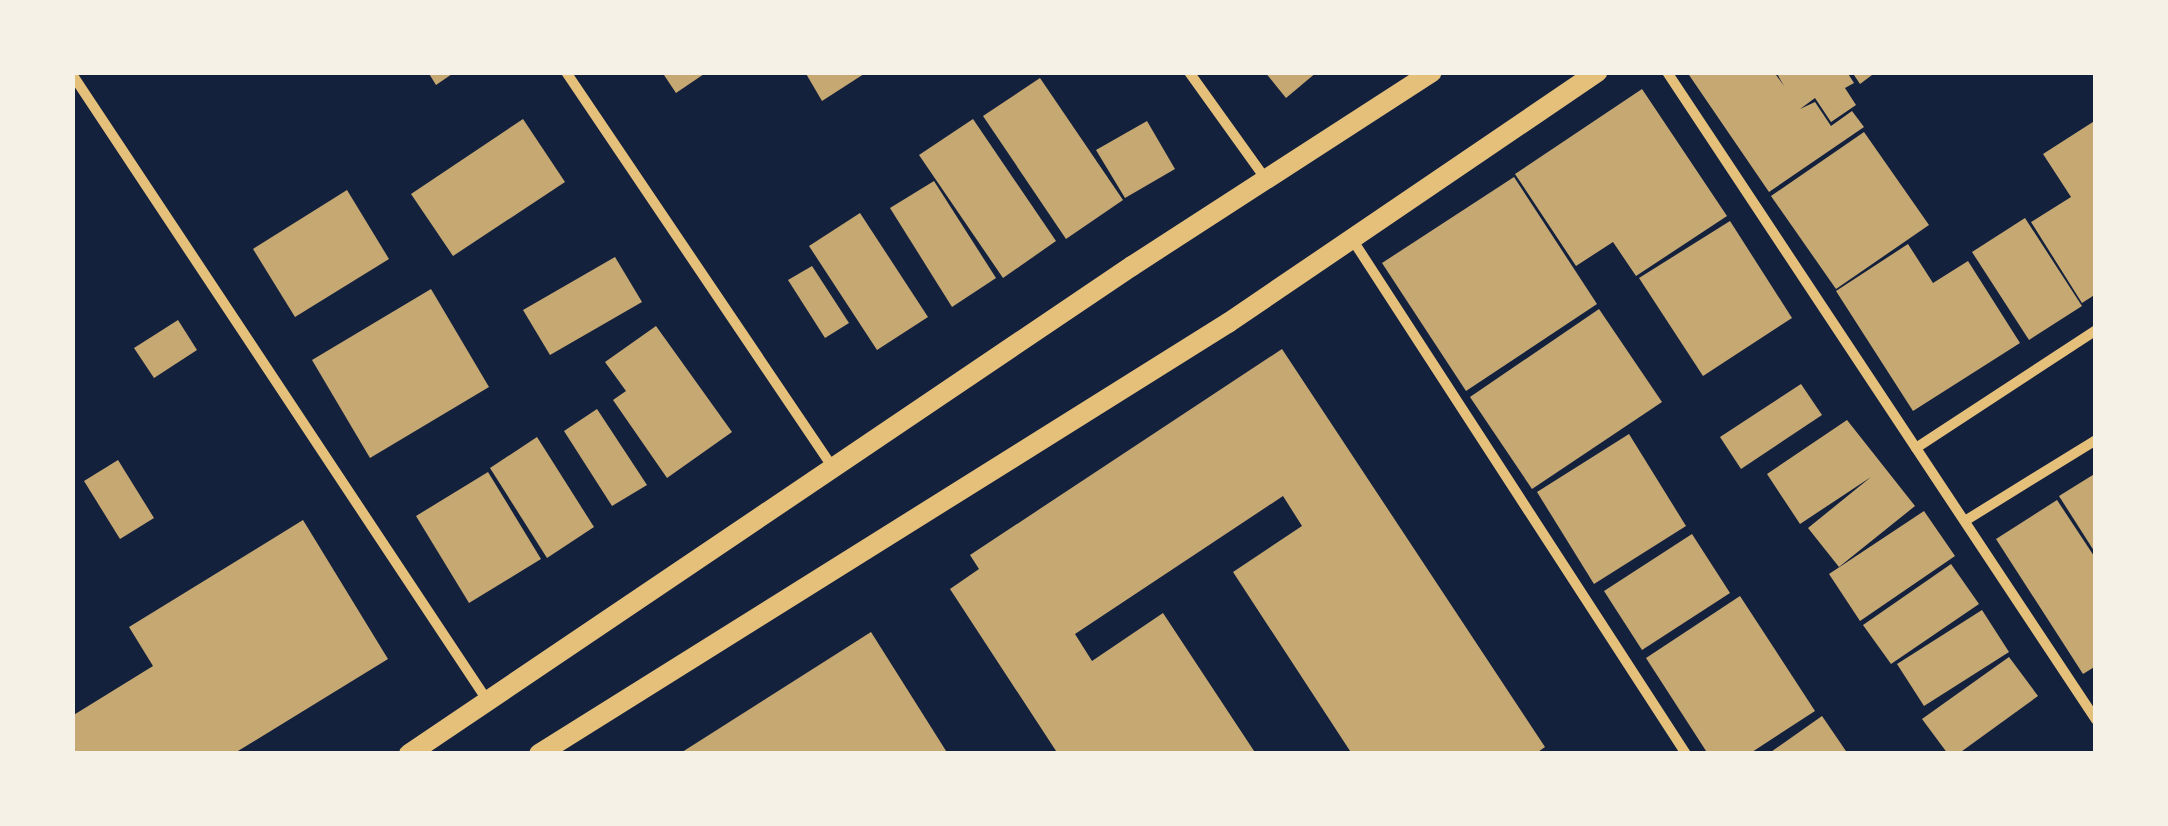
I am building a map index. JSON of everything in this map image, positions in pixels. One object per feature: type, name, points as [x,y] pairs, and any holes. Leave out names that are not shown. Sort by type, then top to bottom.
[{"type":"main road","points":[[409,754],[1432,72]]},
{"type":"main road","points":[[539,754],[1352,239],[1598,72]]},
{"type":"street","points":[[566,72],[833,468]]},
{"type":"street","points":[[1189,72],[1268,181]]},
{"type":"street","points":[[1668,72],[1916,448],[1968,519],[2096,720]]},
{"type":"street","points":[[72,74],[490,703]]},
{"type":"street","points":[[1352,239],[1686,754]]},
{"type":"street","points":[[1916,448],[2096,330]]},
{"type":"street","points":[[1968,519],[2096,440]]},
{"type":"building","points":[[428,72],[455,72],[436,85]]},
{"type":"building","points":[[662,72],[707,72],[676,93]]},
{"type":"building","points":[[805,72],[867,72],[822,101]]},
{"type":"building","points":[[1265,72],[1317,72],[1286,98]]},
{"type":"building","points":[[1687,72],[1774,72],[1784,86],[1776,72],[1847,72],[1854,83],[1845,88],[1856,105],[1831,122],[1815,98],[1800,109],[1815,102],[1831,126],[1852,111],[1864,127],[1769,192]]},
{"type":"building","points":[[1852,72],[1876,72],[1860,84]]},
{"type":"building","points":[[1040,78],[1123,200],[1066,239],[983,116]]},
{"type":"building","points":[[1642,89],[1727,216],[1636,276],[1613,242],[1576,266],[1515,174]]},
{"type":"building","points":[[523,119],[565,182],[453,256],[411,194]]},
{"type":"building","points":[[973,119],[1056,241],[1003,278],[919,155]]},
{"type":"building","points":[[2096,120],[2096,294],[2082,303],[2031,222],[2071,197],[2043,154]]},
{"type":"building","points":[[1147,121],[1175,169],[1125,198],[1096,150]]},
{"type":"building","points":[[1864,132],[1929,225],[1836,289],[1771,196]]},
{"type":"building","points":[[1514,177],[1597,304],[1466,391],[1382,263]]},
{"type":"building","points":[[934,181],[996,278],[952,307],[890,208]]},
{"type":"building","points":[[347,190],[389,259],[295,317],[253,249]]},
{"type":"building","points":[[860,213],[928,317],[877,350],[809,246]]},
{"type":"building","points":[[2025,218],[2082,306],[2029,340],[1972,252]]},
{"type":"building","points":[[1730,221],[1792,318],[1703,376],[1639,278]]},
{"type":"building","points":[[1908,244],[1933,283],[1968,261],[2020,343],[1913,411],[1836,291]]},
{"type":"building","points":[[615,257],[642,302],[550,355],[523,310]]},
{"type":"building","points":[[812,266],[849,323],[825,338],[788,280]]},
{"type":"building","points":[[431,289],[489,387],[370,458],[312,360]]},
{"type":"building","points":[[1599,309],[1662,402],[1532,489],[1470,397]]},
{"type":"building","points":[[178,320],[197,350],[154,378],[134,348]]},
{"type":"building","points":[[656,326],[732,432],[667,478],[613,400],[626,391],[605,362]]},
{"type":"building","points":[[1282,349],[1545,747],[1535,754],[1352,754],[1233,572],[1302,526],[1283,496],[1075,634],[1092,661],[1163,613],[1256,754],[1058,754],[950,589],[979,569],[970,555]]},
{"type":"building","points":[[1801,384],[1822,415],[1741,469],[1720,437]]},
{"type":"building","points":[[597,409],[647,485],[612,506],[564,431]]},
{"type":"building","points":[[1847,420],[1915,506],[1839,567],[1808,528],[1871,477],[1800,524],[1767,474]]},
{"type":"building","points":[[1629,434],[1686,526],[1594,584],[1537,492]]},
{"type":"building","points":[[537,437],[594,527],[547,558],[490,468]]},
{"type":"building","points":[[118,460],[154,518],[120,539],[84,481]]},
{"type":"building","points":[[488,472],[541,559],[469,603],[416,516]]},
{"type":"building","points":[[2096,473],[2096,554],[2059,496]]},
{"type":"building","points":[[2057,500],[2096,559],[2096,666],[2083,674],[1996,539]]},
{"type":"building","points":[[1924,511],[1955,556],[1860,621],[1829,574]]},
{"type":"building","points":[[303,520],[388,659],[233,754],[72,754],[72,716],[153,666],[129,627]]},
{"type":"building","points":[[1692,534],[1730,593],[1642,650],[1604,591]]},
{"type":"building","points":[[1951,564],[1979,604],[1891,664],[1863,625]]},
{"type":"building","points":[[1740,596],[1815,711],[1749,754],[1708,754],[1646,658]]},
{"type":"building","points":[[1982,610],[2009,652],[1924,706],[1897,664]]},
{"type":"building","points":[[871,632],[948,754],[679,754]]},
{"type":"building","points":[[2009,657],[2038,696],[1958,754],[1948,754],[1922,719]]},
{"type":"building","points":[[1822,716],[1848,754],[1768,754]]}]
